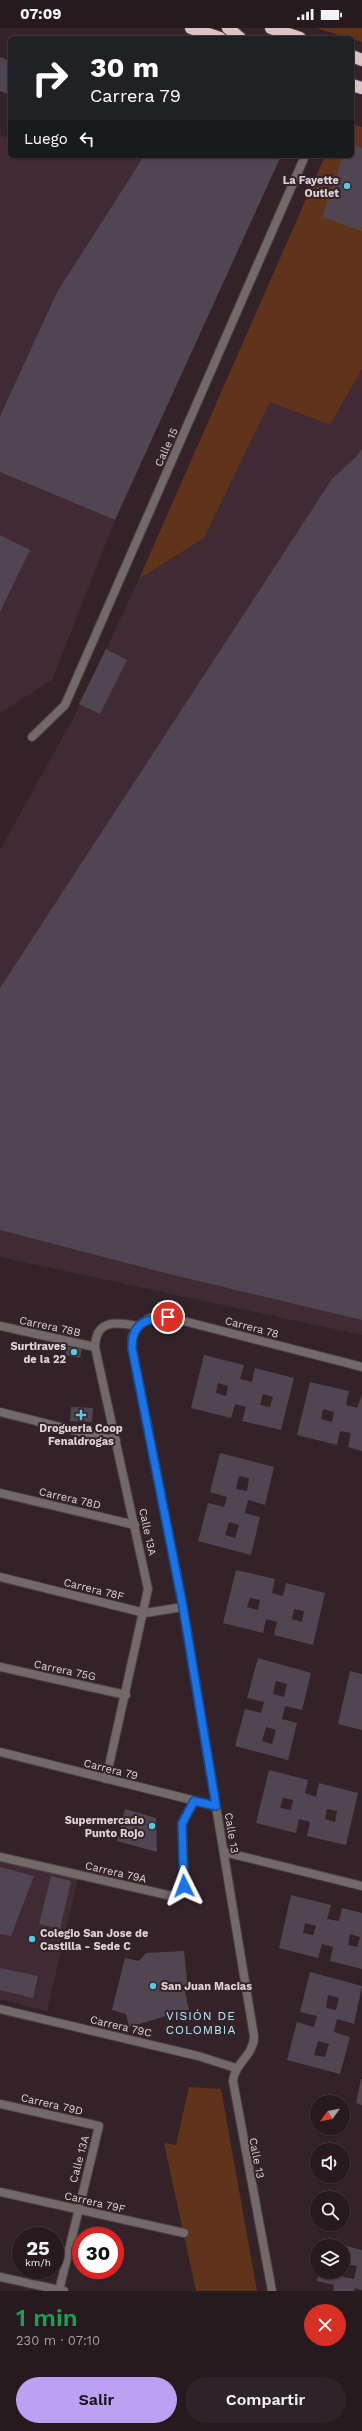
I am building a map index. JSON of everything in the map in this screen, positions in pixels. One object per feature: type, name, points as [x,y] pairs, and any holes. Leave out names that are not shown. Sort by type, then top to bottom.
[{"type":"highway","points":[[192,28],[214,36]]},
{"type":"highway","points":[[228,28],[238,36]]},
{"type":"highway","points":[[271,28],[294,36]]},
{"type":"street","name":"Calle 15","points":[[32,737],[65,705],[304,158]]},
{"type":"street","name":"Carrera 78","points":[[137,1326],[150,1318],[168,1317],[362,1367]]},
{"type":"street","points":[[95,1347],[96,1335],[102,1327],[118,1323],[137,1326]]},
{"type":"street","name":"Carrera 78B","points":[[0,1326],[95,1347]]},
{"type":"street","name":"Calle 13","points":[[137,1326],[132,1337],[132,1348],[183,1607],[254,2036],[252,2051],[236,2068],[233,2081],[234,2094],[272,2291]]},
{"type":"street","name":"Calle 13A","points":[[95,1347],[148,1589],[145,1613],[106,1779]]},
{"type":"street","points":[[0,1412],[116,1441]]},
{"type":"street","name":"Carrera 78D","points":[[0,1493],[135,1525]]},
{"type":"street","name":"Carrera 78F","points":[[0,1577],[145,1613],[183,1607]]},
{"type":"street","name":"Carrera 75G","points":[[0,1667],[126,1695]]},
{"type":"street","name":"Carrera 79","points":[[0,1752],[216,1806]]},
{"type":"street","name":"Carrera 79A","points":[[0,1857],[172,1896],[182,1891],[184,1886],[182,1824],[194,1801]]},
{"type":"street","points":[[224,1852],[362,1886]]},
{"type":"street","name":"Carrera 79C","points":[[0,2009],[198,2056],[236,2068]]},
{"type":"street","name":"Carrera 79D","points":[[0,2104],[99,2126]]},
{"type":"street","name":"Calle 13A","points":[[61,2291],[77,2209],[99,2126]]},
{"type":"street","name":"Carrera 79F","points":[[0,2192],[184,2234]]},
{"type":"street","points":[[0,2277],[61,2291]]},
{"type":"shaded area","points":[[316,28],[362,28],[362,42],[354,40],[354,36],[342,36]]},
{"type":"shaded area","points":[[354,125],[362,127],[362,369],[330,425],[270,402],[204,538],[139,579],[324,158],[354,158]]},
{"type":"shaded area","points":[[0,135],[8,138],[8,158],[143,158],[57,292],[0,416]]},
{"type":"shaded area","points":[[362,369],[362,1335],[0,1257],[0,850],[76,713],[139,579],[204,538],[270,402],[330,425]]},
{"type":"shaded area","points":[[0,472],[115,520],[52,680],[0,713]]},
{"type":"shaded area","name":"Colegio San Jose de Castilla - Sede C","points":[[0,1859],[78,1878],[47,2011],[0,1999]]},
{"type":"shaded area","points":[[189,2087],[221,2089],[257,2291],[196,2291],[164,2143],[176,2145]]},
{"type":"building","points":[[0,57],[8,60],[8,94],[0,91]]},
{"type":"building","name":"La Fayette Outlet","points":[[354,145],[362,148],[362,231],[322,217],[342,158],[354,158]]},
{"type":"building","points":[[143,158],[280,158],[115,520],[0,472],[0,416],[57,292]]},
{"type":"building","points":[[362,449],[362,1320],[169,1274],[0,1230],[0,988],[332,479],[356,457]]},
{"type":"building","points":[[0,535],[30,550],[0,612]]},
{"type":"building","points":[[106,649],[127,660],[100,714],[79,704]]},
{"type":"building","name":"Surtiraves de la 22","points":[[65,1346],[82,1349],[80,1358],[66,1355]]},
{"type":"building","points":[[204,1355],[244,1365],[240,1379],[252,1382],[255,1368],[294,1378],[281,1430],[242,1421],[246,1407],[235,1404],[231,1418],[191,1408]],"holes":[[[218,1383],[228,1386],[226,1396],[216,1393]],[[263,1394],[273,1397],[270,1407],[260,1405]]]},
{"type":"building","points":[[310,1382],[349,1391],[346,1405],[357,1408],[362,1395],[362,1451],[348,1447],[351,1433],[340,1431],[337,1445],[297,1435]],"holes":[[[323,1409],[334,1412],[332,1422],[321,1419]]]},
{"type":"building","name":"Drogueria Coop Fenaldrogas","points":[[71,1407],[93,1408],[92,1422],[70,1421]]},
{"type":"building","points":[[220,1453],[274,1467],[265,1505],[248,1500],[245,1513],[260,1517],[251,1555],[198,1541],[208,1503],[224,1507],[227,1497],[210,1492]],"holes":[[[239,1476],[249,1478],[247,1491],[236,1489]],[[229,1522],[239,1525],[235,1538],[225,1535]]]},
{"type":"building","points":[[236,1570],[275,1579],[272,1593],[283,1596],[286,1583],[325,1593],[313,1645],[274,1635],[277,1622],[266,1619],[263,1633],[223,1623]],"holes":[[[250,1598],[260,1600],[258,1610],[247,1607]],[[294,1609],[304,1611],[302,1622],[292,1619]]]},
{"type":"building","points":[[258,1658],[311,1673],[302,1710],[285,1706],[282,1719],[297,1723],[288,1760],[235,1746],[245,1709],[261,1713],[264,1702],[247,1698]],"holes":[[[276,1681],[287,1684],[284,1697],[273,1694]],[[266,1727],[276,1730],[272,1744],[262,1741]]]},
{"type":"building","points":[[350,1671],[362,1674],[362,1730],[338,1724]]},
{"type":"building","points":[[269,1770],[308,1780],[305,1793],[316,1797],[319,1783],[358,1793],[346,1845],[307,1836],[310,1822],[299,1819],[296,1833],[256,1823]],"holes":[[[283,1798],[293,1800],[291,1810],[280,1808]],[[327,1809],[337,1811],[335,1822],[325,1819]]]},
{"type":"building","points":[[125,1809],[156,1818],[157,1852],[117,1841]]},
{"type":"building","points":[[0,1867],[34,1876],[11,1936],[0,1934]]},
{"type":"building","points":[[51,1876],[71,1881],[60,1929],[39,1924]]},
{"type":"building","points":[[291,1895],[331,1905],[327,1919],[339,1921],[342,1908],[362,1913],[362,1969],[330,1961],[333,1947],[322,1944],[318,1958],[279,1948]],"holes":[[[305,1923],[316,1926],[313,1935],[303,1933]],[[350,1934],[360,1937],[357,1947],[348,1945]]]},
{"type":"building","name":"San Juan Macias","points":[[184,1951],[188,1990],[185,1992],[189,2010],[171,2010],[166,2016],[129,2027],[126,2014],[112,2010],[125,1958],[139,1961],[146,1953]]},
{"type":"building","points":[[0,1968],[38,1976],[33,1998],[0,1990]]},
{"type":"building","points":[[310,1972],[362,1986],[354,2024],[337,2019],[334,2032],[350,2037],[340,2074],[287,2060],[297,2022],[314,2027],[317,2016],[300,2012]],"holes":[[[328,1995],[339,1998],[336,2010],[326,2008]],[[318,2041],[329,2044],[325,2057],[314,2055]]]},
{"type":"building","points":[[362,2079],[362,2105],[356,2103]]},
{"type":"building","points":[[350,2247],[362,2250],[362,2290],[355,2288],[354,2291],[333,2291],[334,2285],[317,2281],[317,2279],[354,2279],[357,2266],[350,2265]]},
{"type":"place","name":"La Fayette Outlet","points":[[347,186]]},
{"type":"place","name":"Surtiraves de la 22","points":[[74,1352]]},
{"type":"place","name":"Drogueria Coop Fenaldrogas","points":[[81,1415]]},
{"type":"place","name":"Supermercado Punto Rojo","points":[[152,1826]]},
{"type":"place","name":"Colegio San Jose de Castilla - Sede C","points":[[32,1939]]},
{"type":"place","name":"San Juan Macias","points":[[153,1986]]},
{"type":"district","name":"VISIÓN DE COLOMBIA","points":[[201,2023]]},
{"type":"route","points":[[168,1317],[150,1318],[137,1326],[132,1337],[132,1348],[183,1607],[216,1806],[194,1801],[184,1816],[182,1824],[184,1886]]}]
